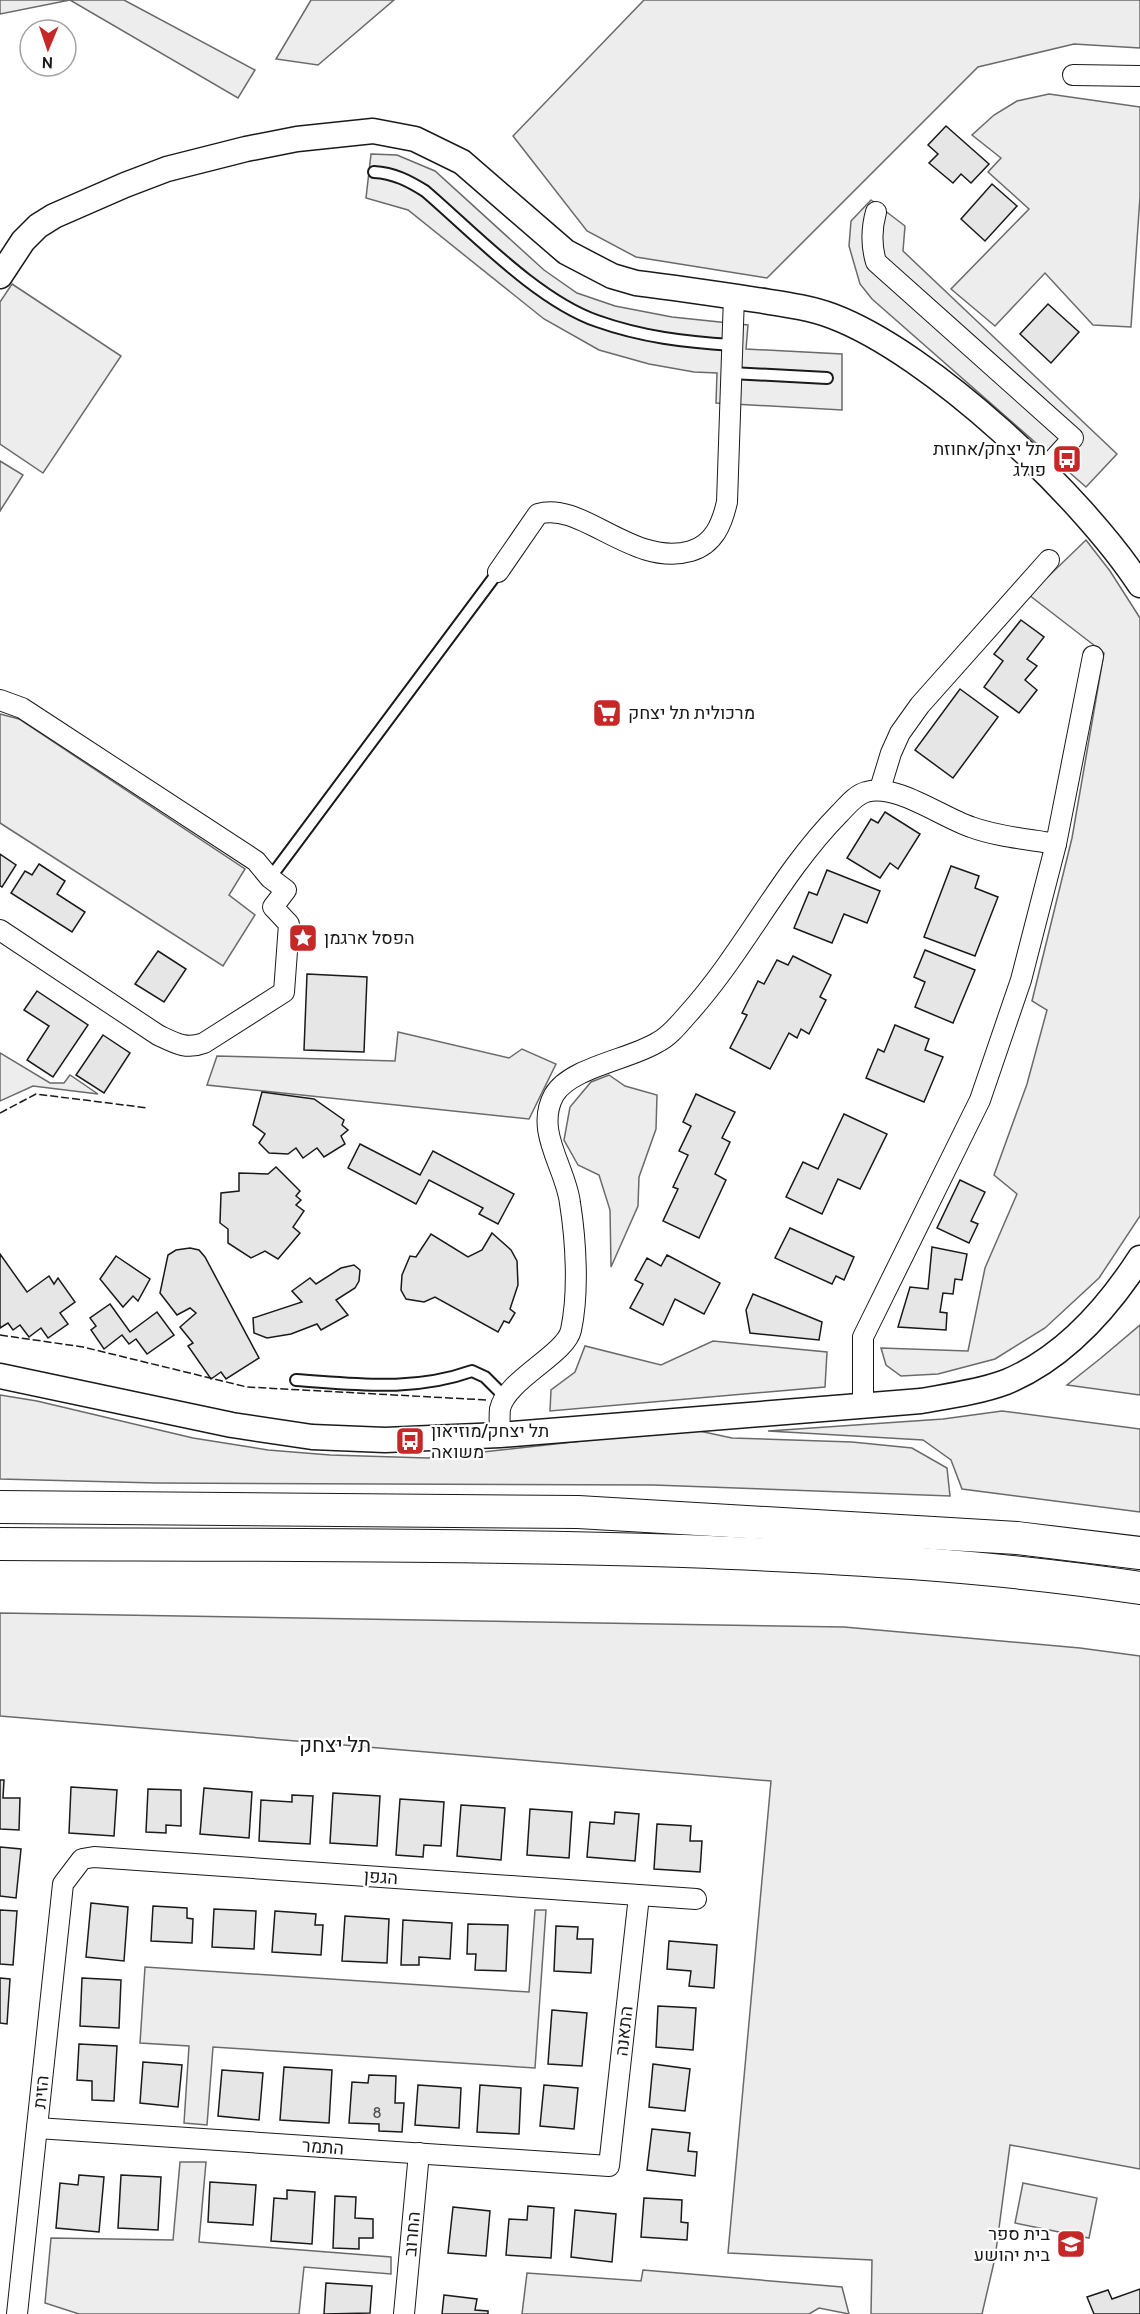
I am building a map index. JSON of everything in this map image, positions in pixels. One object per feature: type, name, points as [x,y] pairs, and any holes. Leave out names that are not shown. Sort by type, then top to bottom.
[{"type":"main road","points":[[0,1508],[600,1513],[1005,1537],[1140,1553]]},
{"type":"main road","points":[[0,1544],[569,1548],[773,1555],[988,1570],[1140,1588]]},
{"type":"street","points":[[1073,75],[1140,76]]},
{"type":"street","points":[[0,276],[23,241],[38,226],[125,184],[167,169],[246,149],[332,134],[373,131],[415,139],[462,162],[566,252],[612,276],[636,283],[798,306],[831,315],[867,332],[936,378],[1042,472],[1138,573]]},
{"type":"street","points":[[876,212],[872,247],[876,262],[1073,438],[1042,472]]},
{"type":"street","points":[[498,572],[538,514],[547,511],[561,513],[637,548],[659,554],[680,554],[699,548],[713,537],[722,524],[727,502],[734,296]]},
{"type":"street","points":[[880,789],[891,753],[900,734],[920,705],[1049,560]]},
{"type":"street","points":[[863,1405],[863,1337],[870,1317],[980,1100],[1022,980],[1056,844],[1093,656]]},
{"type":"street","points":[[0,700],[22,708],[256,861],[270,878],[286,890],[273,907],[289,924],[284,992],[192,1047],[158,1035],[0,930]]},
{"type":"street","points":[[500,1435],[500,1407],[526,1376],[564,1342],[570,1334],[573,1318],[575,1300],[571,1205],[568,1187],[549,1137],[549,1114],[555,1094],[584,1072],[659,1042],[675,1029],[706,991],[815,839],[850,802],[864,792],[880,789],[896,793],[972,827],[1056,844]]},
{"type":"street","points":[[0,1376],[232,1425],[312,1437],[385,1440],[500,1435],[921,1401],[963,1394],[1006,1382],[1032,1369],[1072,1340],[1104,1308],[1140,1258]]},
{"type":"street","name":"הגפן","points":[[71,1871],[82,1859],[94,1857],[696,1899]]},
{"type":"street","name":"הזית","points":[[17,2314],[63,1884],[71,1871]]},
{"type":"street","name":"התאנה","points":[[609,2166],[639,1896]]},
{"type":"street","name":"התמר","points":[[37,2128],[609,2166]]},
{"type":"street","name":"החרוב","points":[[404,2314],[419,2153]]},
{"type":"lane","points":[[374,172],[406,179],[425,191],[536,286],[595,321],[670,340],[732,345]]},
{"type":"lane","points":[[731,373],[827,378]]},
{"type":"lane","points":[[270,878],[498,572]]},
{"type":"lane","points":[[296,1380],[405,1386],[451,1378],[472,1371],[485,1377],[506,1398]]},
{"type":"shaded area","points":[[0,0],[70,0],[0,14]]},
{"type":"shaded area","points":[[70,0],[124,0],[255,70],[238,98]]},
{"type":"shaded area","points":[[311,0],[394,0],[318,65],[276,59]]},
{"type":"shaded area","points":[[644,0],[1140,0],[1140,48],[1074,44],[978,67],[767,278],[636,257],[587,231],[513,136]]},
{"type":"shaded area","points":[[1049,94],[1140,107],[1140,197],[1131,327],[1093,325],[1045,273],[995,326],[951,289],[1029,209],[988,172],[1001,158],[972,135],[994,115],[1017,101]]},
{"type":"shaded area","points":[[371,154],[397,155],[435,171],[544,270],[577,293],[615,306],[672,317],[748,325],[746,349],[842,354],[842,410],[716,403],[717,373],[694,372],[649,364],[599,350],[544,319],[408,210],[366,198]]},
{"type":"shaded area","points":[[871,200],[905,226],[903,251],[1117,454],[1086,487],[872,299],[860,284],[849,246],[851,221]]},
{"type":"shaded area","points":[[12,284],[121,356],[43,473],[0,444],[0,302]]},
{"type":"shaded area","points":[[0,461],[23,475],[0,511]]},
{"type":"shaded area","points":[[1086,540],[1110,571],[1140,618],[1140,1216],[1099,1278],[1045,1328],[995,1359],[938,1374],[901,1376],[886,1365],[881,1348],[968,1351],[985,1268],[1017,1194],[994,1175],[1027,1084],[1047,1010],[1032,1001],[1072,838],[1104,653],[1029,595]]},
{"type":"shaded area","points":[[0,714],[19,719],[245,869],[229,895],[255,915],[223,966],[0,823]]},
{"type":"shaded area","points":[[398,1032],[509,1058],[522,1049],[556,1064],[529,1119],[207,1085],[217,1056],[395,1061]]},
{"type":"shaded area","points":[[0,1053],[50,1083],[64,1083],[70,1075],[98,1094],[33,1086],[0,1101]]},
{"type":"shaded area","points":[[609,1075],[625,1086],[657,1095],[656,1129],[639,1177],[638,1206],[611,1267],[610,1210],[599,1175],[578,1165],[564,1140],[570,1107],[591,1082]]},
{"type":"shaded area","points":[[1140,1325],[1140,1395],[1067,1385],[1101,1358]]},
{"type":"shaded area","points":[[713,1341],[827,1352],[825,1387],[550,1411],[551,1390],[575,1372],[585,1346],[661,1365]]},
{"type":"shaded area","points":[[0,1395],[37,1401],[193,1438],[268,1450],[330,1455],[428,1458],[690,1429],[732,1438],[852,1442],[912,1448],[947,1468],[950,1496],[653,1485],[156,1483],[0,1479]]},
{"type":"shaded area","points":[[1002,1411],[1140,1429],[1140,1512],[962,1489],[951,1460],[923,1440],[768,1431],[943,1419]]},
{"type":"shaded area","points":[[0,1613],[844,1627],[1080,1648],[1140,1656],[1140,2169],[1010,2145],[995,2258],[982,2314],[871,2314],[872,2260],[728,2253],[771,1781],[0,1716]]},
{"type":"shaded area","points":[[535,1910],[546,1910],[535,2068],[213,2047],[207,2125],[184,2123],[189,2046],[140,2043],[145,1967],[529,1992]]},
{"type":"shaded area","points":[[180,2162],[206,2162],[199,2242],[391,2257],[391,2274],[304,2267],[299,2314],[79,2314],[45,2303],[51,2238],[173,2240]]},
{"type":"shaded area","points":[[1023,2183],[1097,2198],[1089,2238],[1015,2223]]},
{"type":"shaded area","points":[[643,2270],[842,2287],[849,2314],[819,2308],[809,2314],[522,2314],[527,2273],[641,2281]]},
{"type":"building","points":[[946,126],[989,164],[971,183],[961,174],[953,183],[929,163],[938,154],[928,145]]},
{"type":"building","points":[[992,184],[1017,206],[985,241],[961,219]]},
{"type":"building","points":[[1048,304],[1079,332],[1051,363],[1020,334]]},
{"type":"building","points":[[1021,620],[1044,637],[1027,659],[1037,666],[1025,680],[1037,690],[1019,713],[984,687],[1003,661],[994,654]]},
{"type":"building","points":[[960,689],[998,717],[953,778],[915,750]]},
{"type":"building","points":[[885,812],[920,834],[898,869],[890,863],[880,878],[847,858],[871,819],[878,823]]},
{"type":"building","points":[[0,854],[16,865],[2,887],[0,886]]},
{"type":"building","points":[[39,864],[65,881],[57,894],[85,912],[72,932],[11,893],[25,871],[32,875]]},
{"type":"building","points":[[951,866],[979,876],[975,888],[998,897],[975,956],[924,937]]},
{"type":"building","points":[[827,870],[880,891],[867,923],[844,914],[832,943],[794,928],[809,892],[817,895]]},
{"type":"building","points":[[925,950],[975,970],[953,1023],[915,1007],[925,982],[914,977]]},
{"type":"building","points":[[158,951],[186,969],[164,1002],[135,984]]},
{"type":"building","points":[[793,956],[831,975],[820,997],[826,1000],[809,1034],[801,1029],[797,1038],[789,1033],[770,1069],[730,1048],[747,1015],[742,1013],[758,981],[764,984],[777,960],[788,965]]},
{"type":"building","points":[[307,974],[367,977],[364,1052],[304,1050]]},
{"type":"building","points":[[37,991],[88,1025],[53,1077],[27,1060],[49,1026],[24,1010]]},
{"type":"building","points":[[895,1025],[929,1039],[925,1050],[943,1057],[924,1102],[866,1078],[878,1049],[884,1052]]},
{"type":"building","points":[[103,1035],[130,1053],[104,1093],[76,1075]]},
{"type":"building","points":[[262,1092],[314,1099],[344,1120],[342,1125],[348,1130],[341,1136],[345,1144],[324,1157],[317,1148],[303,1158],[296,1148],[288,1154],[269,1153],[259,1143],[265,1134],[253,1125]]},
{"type":"building","points":[[696,1094],[735,1112],[722,1138],[730,1142],[715,1174],[726,1180],[699,1238],[663,1221],[678,1189],[673,1187],[688,1155],[679,1151],[691,1126],[683,1122]]},
{"type":"building","points":[[844,1114],[887,1134],[860,1189],[838,1179],[822,1214],[786,1197],[803,1162],[818,1169]]},
{"type":"building","points":[[360,1144],[420,1175],[433,1151],[514,1194],[498,1224],[479,1214],[483,1208],[429,1180],[416,1204],[348,1168]]},
{"type":"building","points":[[276,1167],[300,1191],[296,1196],[301,1200],[296,1205],[304,1211],[293,1227],[300,1233],[278,1259],[265,1251],[251,1258],[228,1243],[228,1229],[220,1223],[221,1193],[239,1191],[239,1173],[268,1174]]},
{"type":"building","points":[[960,1180],[985,1192],[971,1221],[978,1224],[969,1243],[937,1228]]},
{"type":"building","points":[[790,1228],[854,1257],[844,1280],[836,1276],[832,1284],[775,1258]]},
{"type":"building","points":[[492,1233],[511,1250],[517,1261],[518,1285],[510,1309],[515,1313],[509,1323],[504,1321],[498,1332],[435,1297],[424,1302],[406,1299],[401,1290],[402,1275],[410,1256],[416,1257],[431,1234],[468,1257],[482,1250]]},
{"type":"building","points":[[932,1247],[967,1254],[962,1280],[955,1279],[953,1294],[943,1293],[940,1312],[947,1313],[946,1330],[898,1327],[910,1287],[928,1289]]},
{"type":"building","points":[[190,1248],[199,1250],[205,1257],[259,1358],[226,1379],[221,1372],[211,1379],[188,1346],[193,1343],[180,1327],[196,1313],[190,1308],[177,1315],[160,1293],[168,1255],[176,1250]]},
{"type":"building","points":[[0,1254],[27,1292],[49,1276],[54,1284],[58,1278],[75,1302],[60,1313],[68,1324],[48,1338],[41,1328],[29,1337],[20,1325],[13,1330],[8,1323],[0,1328]]},
{"type":"building","points":[[667,1255],[720,1283],[704,1314],[675,1299],[663,1325],[630,1308],[643,1284],[635,1280],[647,1258],[661,1266]]},
{"type":"building","points":[[116,1256],[150,1279],[138,1301],[133,1296],[123,1307],[100,1279]]},
{"type":"building","points":[[354,1265],[360,1270],[359,1281],[355,1288],[336,1300],[348,1315],[321,1330],[317,1324],[291,1334],[267,1338],[254,1333],[253,1318],[302,1302],[292,1291],[310,1278],[316,1284],[341,1268]]},
{"type":"building","points":[[753,1294],[822,1322],[819,1340],[750,1333],[746,1310]]},
{"type":"building","points":[[110,1304],[130,1332],[157,1312],[174,1335],[147,1354],[136,1339],[129,1344],[122,1335],[104,1349],[91,1330],[96,1326],[90,1318]]},
{"type":"building","points":[[0,1780],[4,1780],[3,1798],[20,1798],[19,1830],[0,1829]]},
{"type":"building","points":[[71,1787],[117,1790],[114,1836],[69,1833]]},
{"type":"building","points":[[204,1788],[252,1792],[249,1838],[200,1834]]},
{"type":"building","points":[[148,1789],[181,1790],[181,1826],[166,1825],[166,1833],[146,1832]]},
{"type":"building","points":[[333,1793],[380,1796],[377,1846],[330,1843]]},
{"type":"building","points":[[292,1795],[313,1796],[310,1844],[259,1841],[261,1800],[292,1802]]},
{"type":"building","points":[[400,1799],[444,1802],[441,1846],[424,1845],[423,1857],[396,1855]]},
{"type":"building","points":[[461,1805],[505,1808],[501,1860],[457,1856]]},
{"type":"building","points":[[530,1809],[572,1812],[569,1858],[527,1855]]},
{"type":"building","points":[[615,1812],[639,1814],[635,1861],[587,1857],[590,1822],[614,1824]]},
{"type":"building","points":[[657,1824],[691,1826],[690,1841],[702,1841],[700,1872],[654,1869]]},
{"type":"building","points":[[0,1847],[21,1849],[16,1898],[0,1896]]},
{"type":"building","points":[[91,1903],[128,1907],[124,1961],[86,1957]]},
{"type":"building","points":[[153,1906],[187,1908],[187,1918],[193,1919],[192,1943],[151,1941]]},
{"type":"building","points":[[214,1909],[256,1911],[254,1949],[212,1947]]},
{"type":"building","points":[[0,1910],[17,1911],[13,1965],[0,1964]]},
{"type":"building","points":[[275,1911],[316,1914],[315,1925],[323,1925],[321,1955],[272,1952]]},
{"type":"building","points":[[345,1916],[389,1919],[387,1963],[342,1961]]},
{"type":"building","points":[[403,1920],[452,1923],[450,1959],[419,1957],[419,1965],[401,1965]]},
{"type":"building","points":[[468,1924],[508,1925],[506,1971],[475,1970],[476,1954],[467,1954]]},
{"type":"building","points":[[556,1926],[578,1927],[577,1939],[593,1939],[591,1973],[554,1971]]},
{"type":"building","points":[[669,1941],[717,1945],[714,1988],[689,1986],[691,1971],[667,1969]]},
{"type":"building","points":[[0,1978],[10,1979],[7,2024],[0,2023]]},
{"type":"building","points":[[82,1978],[121,1980],[119,2028],[80,2026]]},
{"type":"building","points":[[658,2006],[696,2008],[693,2050],[656,2047]]},
{"type":"building","points":[[552,2010],[587,2013],[582,2066],[548,2064]]},
{"type":"building","points":[[79,2044],[117,2046],[114,2101],[92,2100],[92,2081],[77,2080]]},
{"type":"building","points":[[143,2062],[182,2065],[178,2107],[140,2103]]},
{"type":"building","points":[[653,2064],[690,2069],[685,2111],[649,2107]]},
{"type":"building","points":[[284,2067],[332,2070],[329,2123],[280,2120]]},
{"type":"building","points":[[222,2070],[263,2073],[259,2120],[218,2116]]},
{"type":"building","points":[[369,2075],[396,2076],[395,2103],[404,2103],[402,2132],[379,2131],[379,2124],[349,2123],[352,2082],[368,2083]]},
{"type":"building","points":[[418,2085],[461,2088],[459,2128],[415,2125]]},
{"type":"building","points":[[480,2085],[521,2088],[519,2134],[477,2132]]},
{"type":"building","points":[[544,2085],[578,2088],[574,2129],[540,2126]]},
{"type":"building","points":[[652,2129],[690,2133],[688,2151],[697,2152],[695,2176],[647,2170]]},
{"type":"building","points":[[79,2175],[104,2177],[99,2232],[56,2228],[60,2183],[78,2185]]},
{"type":"building","points":[[121,2175],[161,2177],[158,2230],[118,2228]]},
{"type":"building","points":[[210,2182],[256,2185],[253,2225],[208,2222]]},
{"type":"building","points":[[287,2190],[315,2192],[312,2244],[271,2241],[274,2198],[287,2199]]},
{"type":"building","points":[[335,2196],[356,2197],[355,2218],[373,2219],[373,2238],[359,2238],[359,2249],[333,2248]]},
{"type":"building","points":[[644,2198],[682,2200],[681,2222],[688,2223],[687,2240],[641,2237]]},
{"type":"building","points":[[528,2206],[554,2208],[551,2258],[506,2255],[509,2219],[527,2220]]},
{"type":"building","points":[[453,2207],[490,2211],[486,2256],[448,2253]]},
{"type":"building","points":[[575,2210],[616,2214],[612,2262],[571,2257]]},
{"type":"building","points":[[326,2283],[372,2286],[370,2313],[324,2314]]},
{"type":"building","points":[[1140,2289],[1140,2314],[1094,2314],[1087,2297],[1108,2290],[1112,2299]]},
{"type":"building","points":[[444,2295],[477,2299],[475,2310],[488,2311],[488,2314],[442,2314]]},
{"type":"fence","points":[[0,1113],[36,1094],[148,1108]]},
{"type":"fence","points":[[0,1335],[83,1347],[247,1387],[487,1400]]},
{"type":"place","name":"תל יצחק/אחוזת פולג","points":[[1067,459]]},
{"type":"place","name":"מרכולית תל יצחק","points":[[607,713]]},
{"type":"place","name":"הפסל ארגמן","points":[[303,938]]},
{"type":"place","name":"תל יצחק/מוזיאון משואה","points":[[410,1441]]},
{"type":"place","name":"בית ספר בית יהושע","points":[[1071,2244]]},
{"type":"district","name":"תל יצחק","points":[[335,1744]]}]
